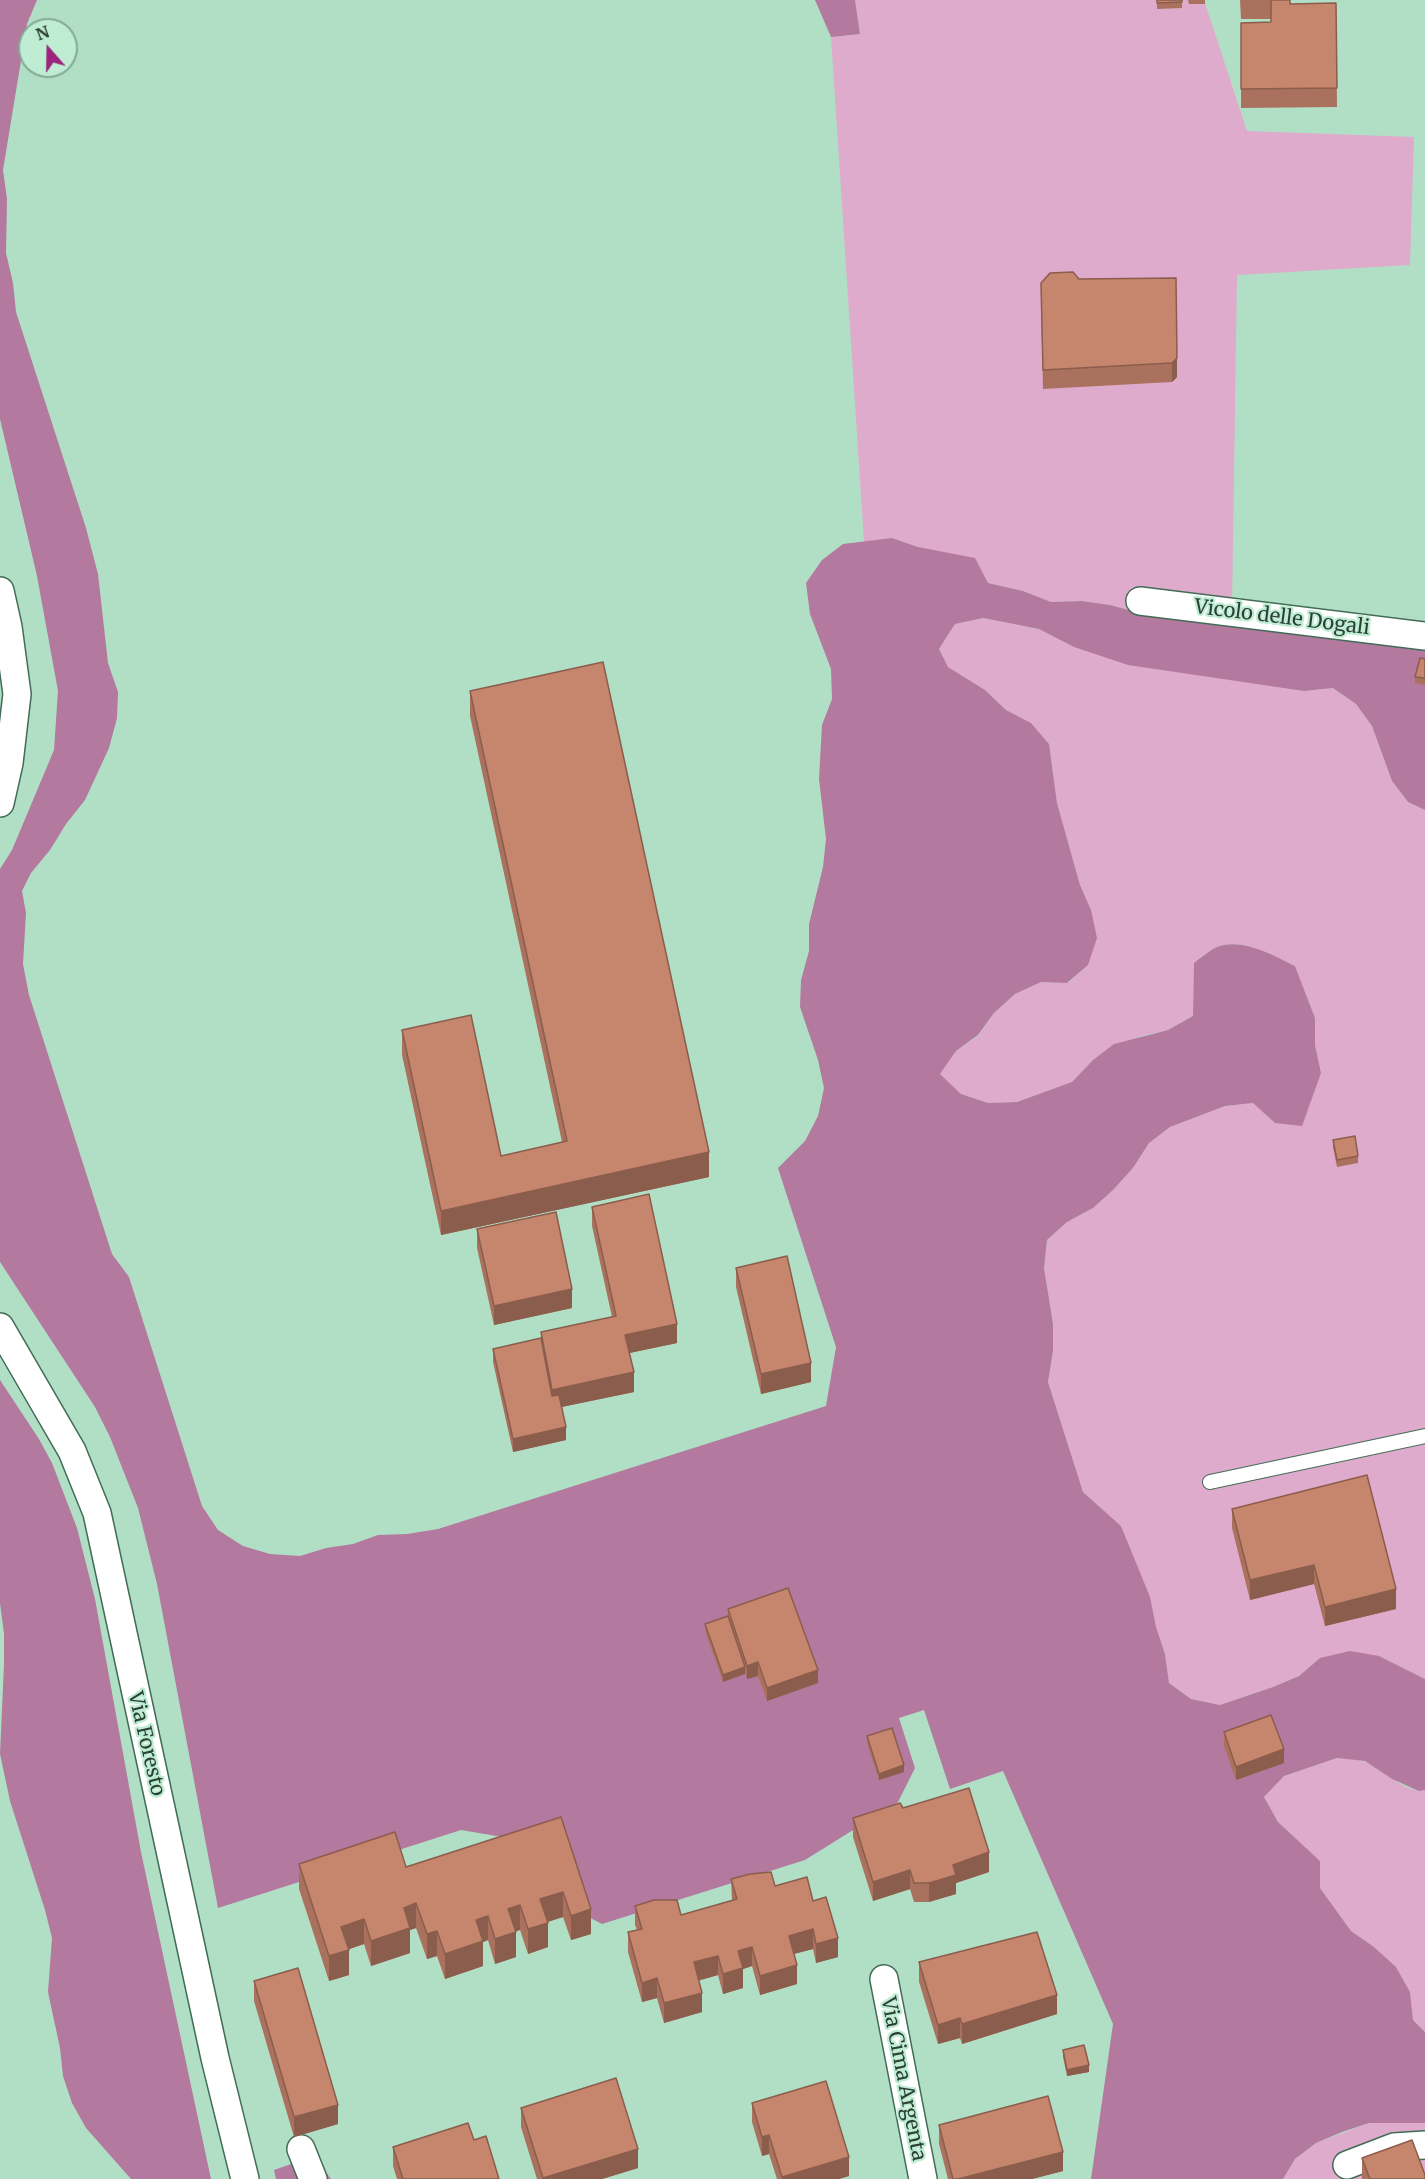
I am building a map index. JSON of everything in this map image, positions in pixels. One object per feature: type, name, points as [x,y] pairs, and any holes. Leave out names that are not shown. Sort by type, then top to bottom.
[{"type":"street","points":[[0,591],[18,694],[9,763],[0,803]]},
{"type":"street","name":"Vicolo delle Dogali","points":[[1140,601],[1425,636]]},
{"type":"street","name":"Via Foresto","points":[[0,1327],[72,1450],[97,1513],[215,2058],[245,2179]]},
{"type":"street","name":"Via Cima Argenta","points":[[884,1979],[923,2179]]},
{"type":"street","points":[[1347,2165],[1394,2147],[1425,2145]]},
{"type":"street","points":[[301,2149],[313,2179]]},
{"type":"lane","points":[[1210,1482],[1425,1436]]},
{"type":"shaded area","points":[[0,0],[37,0],[30,18],[18,18],[18,78],[3,170],[7,199],[6,253],[13,283],[16,312],[86,528],[98,574],[108,663],[118,692],[117,718],[109,748],[85,800],[31,873],[22,891],[26,913],[23,964],[29,995],[112,1254],[129,1277],[202,1506],[218,1530],[243,1546],[270,1554],[300,1556],[326,1548],[353,1544],[378,1535],[407,1534],[438,1529],[826,1406],[836,1347],[778,1168],[805,1141],[818,1116],[824,1088],[818,1060],[800,1007],[801,980],[809,951],[809,924],[823,867],[826,839],[819,779],[822,725],[832,699],[831,669],[810,614],[806,583],[822,560],[843,544],[892,538],[918,547],[975,558],[988,583],[1023,591],[1051,602],[1082,601],[1110,605],[1144,614],[1425,643],[1425,810],[1408,802],[1392,781],[1372,726],[1356,704],[1333,688],[1304,691],[1128,665],[1074,647],[1039,629],[983,618],[955,624],[939,649],[948,667],[985,690],[1006,710],[1031,723],[1049,744],[1057,803],[1080,885],[1091,910],[1097,938],[1088,965],[1067,983],[1041,982],[1015,994],[994,1013],[978,1035],[956,1051],[940,1074],[961,1094],[988,1103],[1017,1102],[1072,1082],[1093,1060],[1114,1044],[1168,1030],[1193,1016],[1194,963],[1213,949],[1223,945],[1244,945],[1255,948],[1295,966],[1315,1018],[1315,1045],[1321,1073],[1302,1126],[1275,1123],[1253,1103],[1225,1106],[1170,1127],[1149,1143],[1133,1168],[1113,1190],[1093,1208],[1067,1222],[1047,1240],[1044,1268],[1053,1324],[1053,1351],[1048,1382],[1083,1492],[1121,1526],[1150,1597],[1156,1627],[1165,1654],[1169,1683],[1191,1699],[1220,1705],[1299,1676],[1320,1658],[1350,1651],[1379,1656],[1425,1679],[1425,1790],[1419,1791],[1392,1779],[1365,1761],[1337,1758],[1284,1776],[1264,1797],[1278,1822],[1320,1861],[1320,1888],[1351,1931],[1374,1947],[1396,1967],[1410,1992],[1413,2020],[1425,2032],[1425,2123],[1369,2123],[1342,2132],[1316,2143],[1295,2159],[1283,2179],[1091,2179],[1113,2024],[1003,1771],[950,1789],[924,1710],[899,1718],[915,1768],[898,1802],[805,1860],[602,1924],[569,1907],[520,1840],[461,1830],[218,1908],[157,1584],[138,1508],[110,1437],[95,1407],[0,1262],[0,869],[12,850],[54,750],[58,691],[37,576],[0,419]]},
{"type":"shaded area","points":[[815,0],[855,0],[860,34],[831,37]]},
{"type":"shaded area","points":[[855,0],[1204,0],[1247,131],[1414,137],[1410,265],[1237,275],[1232,610],[1144,614],[1110,605],[1082,601],[1051,602],[1023,591],[988,583],[918,547],[892,538],[864,542],[831,37],[860,34]]},
{"type":"shaded area","points":[[982,618],[1039,629],[1074,647],[1304,691],[1333,688],[1356,704],[1372,726],[1392,781],[1408,802],[1425,810],[1425,1679],[1379,1656],[1320,1658],[1299,1676],[1220,1705],[1191,1699],[1169,1683],[1165,1654],[1121,1526],[1083,1492],[1048,1382],[1053,1351],[1053,1324],[1044,1268],[1047,1240],[1067,1222],[1093,1208],[1113,1190],[1133,1168],[1149,1143],[1170,1127],[1225,1106],[1254,1103],[1275,1123],[1321,1073],[1315,1045],[1315,1018],[1295,966],[1255,948],[1244,945],[1223,945],[1213,949],[1194,963],[1193,1016],[1168,1030],[1141,1036],[1093,1060],[1073,1082],[1017,1102],[988,1103],[961,1094],[940,1074],[956,1051],[978,1036],[994,1013],[1015,994],[1041,982],[1068,983],[1088,965],[1091,910],[1080,885],[1057,803],[1049,744],[1031,723],[1006,710],[985,690],[948,667],[939,649],[955,624]]},
{"type":"shaded area","points":[[0,1380],[52,1463],[77,1528],[95,1599],[141,1852],[211,2179],[131,2179],[86,2128],[72,2103],[63,2076],[60,2048],[48,1992],[52,1938],[10,1801],[0,1754],[4,1634],[0,1603]]},
{"type":"shaded area","points":[[1337,1758],[1366,1762],[1402,1785],[1425,1790],[1425,2032],[1413,2020],[1410,1992],[1396,1967],[1374,1947],[1351,1931],[1320,1888],[1320,1861],[1278,1822],[1264,1797],[1284,1776]]},
{"type":"shaded area","points":[[1369,2123],[1425,2123],[1425,2179],[1283,2179],[1295,2159],[1316,2143]]},
{"type":"shaded area","points":[[314,2156],[331,2179],[276,2179],[274,2170]]},
{"type":"building","points":[[1157,0],[1182,0],[1182,2],[1157,3]]},
{"type":"building","points":[[1271,0],[1290,0],[1290,4],[1336,3],[1337,88],[1241,89],[1241,23],[1271,22]]},
{"type":"building","points":[[1073,272],[1079,279],[1176,278],[1177,358],[1172,363],[1043,370],[1041,283],[1050,273]]},
{"type":"building","points":[[1420,658],[1425,659],[1425,678],[1415,677]]},
{"type":"building","points":[[603,662],[709,1152],[441,1211],[402,1030],[471,1015],[501,1156],[567,1141],[470,691]]},
{"type":"building","points":[[1355,1136],[1358,1156],[1337,1160],[1333,1140]]},
{"type":"building","points":[[649,1194],[677,1324],[625,1335],[634,1372],[552,1390],[541,1332],[616,1316],[592,1207]]},
{"type":"building","points":[[556,1212],[572,1289],[494,1306],[477,1229]]},
{"type":"building","points":[[787,1256],[811,1363],[761,1374],[736,1268]]},
{"type":"building","points":[[541,1338],[552,1396],[559,1395],[566,1427],[513,1439],[493,1349]]},
{"type":"building","points":[[1367,1475],[1396,1589],[1325,1607],[1314,1565],[1250,1580],[1232,1509]]},
{"type":"building","points":[[788,1588],[818,1670],[767,1688],[758,1662],[747,1666],[728,1609]]},
{"type":"building","points":[[728,1616],[745,1667],[723,1675],[705,1624]]},
{"type":"building","points":[[1271,1715],[1284,1749],[1236,1767],[1224,1732]]},
{"type":"building","points":[[892,1728],[904,1765],[879,1774],[867,1736]]},
{"type":"building","points":[[969,1788],[989,1852],[953,1865],[956,1875],[929,1883],[914,1883],[910,1870],[873,1882],[853,1818],[900,1803],[903,1808]]},
{"type":"building","points":[[561,1817],[591,1909],[571,1916],[563,1892],[540,1899],[548,1923],[528,1929],[520,1905],[508,1909],[516,1932],[495,1939],[488,1916],[476,1920],[483,1941],[445,1954],[437,1931],[427,1934],[416,1903],[404,1908],[410,1928],[371,1941],[364,1919],[341,1927],[349,1950],[329,1956],[299,1864],[395,1832],[406,1867]]},
{"type":"building","points":[[771,1872],[775,1886],[807,1877],[813,1901],[826,1897],[838,1938],[816,1944],[813,1929],[789,1936],[797,1965],[760,1976],[752,1947],[738,1951],[743,1968],[723,1974],[718,1956],[694,1962],[702,1993],[664,2003],[657,1978],[642,1983],[628,1932],[642,1929],[635,1906],[654,1900],[677,1900],[681,1915],[737,1899],[731,1879]]},
{"type":"building","points":[[1037,1932],[1057,1995],[962,2024],[960,2018],[938,2025],[919,1962]]},
{"type":"building","points":[[298,1968],[338,2105],[294,2117],[254,1981]]},
{"type":"building","points":[[1084,2045],[1089,2065],[1067,2070],[1063,2050]]},
{"type":"building","points":[[616,2078],[638,2149],[543,2178],[521,2108]]},
{"type":"building","points":[[826,2081],[849,2157],[782,2177],[769,2135],[762,2137],[752,2103]]},
{"type":"building","points":[[1048,2096],[1063,2152],[953,2179],[939,2125]]},
{"type":"building","points":[[468,2123],[474,2140],[486,2136],[499,2179],[403,2179],[393,2147]]},
{"type":"building","points":[[1412,2140],[1425,2179],[1370,2179],[1362,2158]]}]
